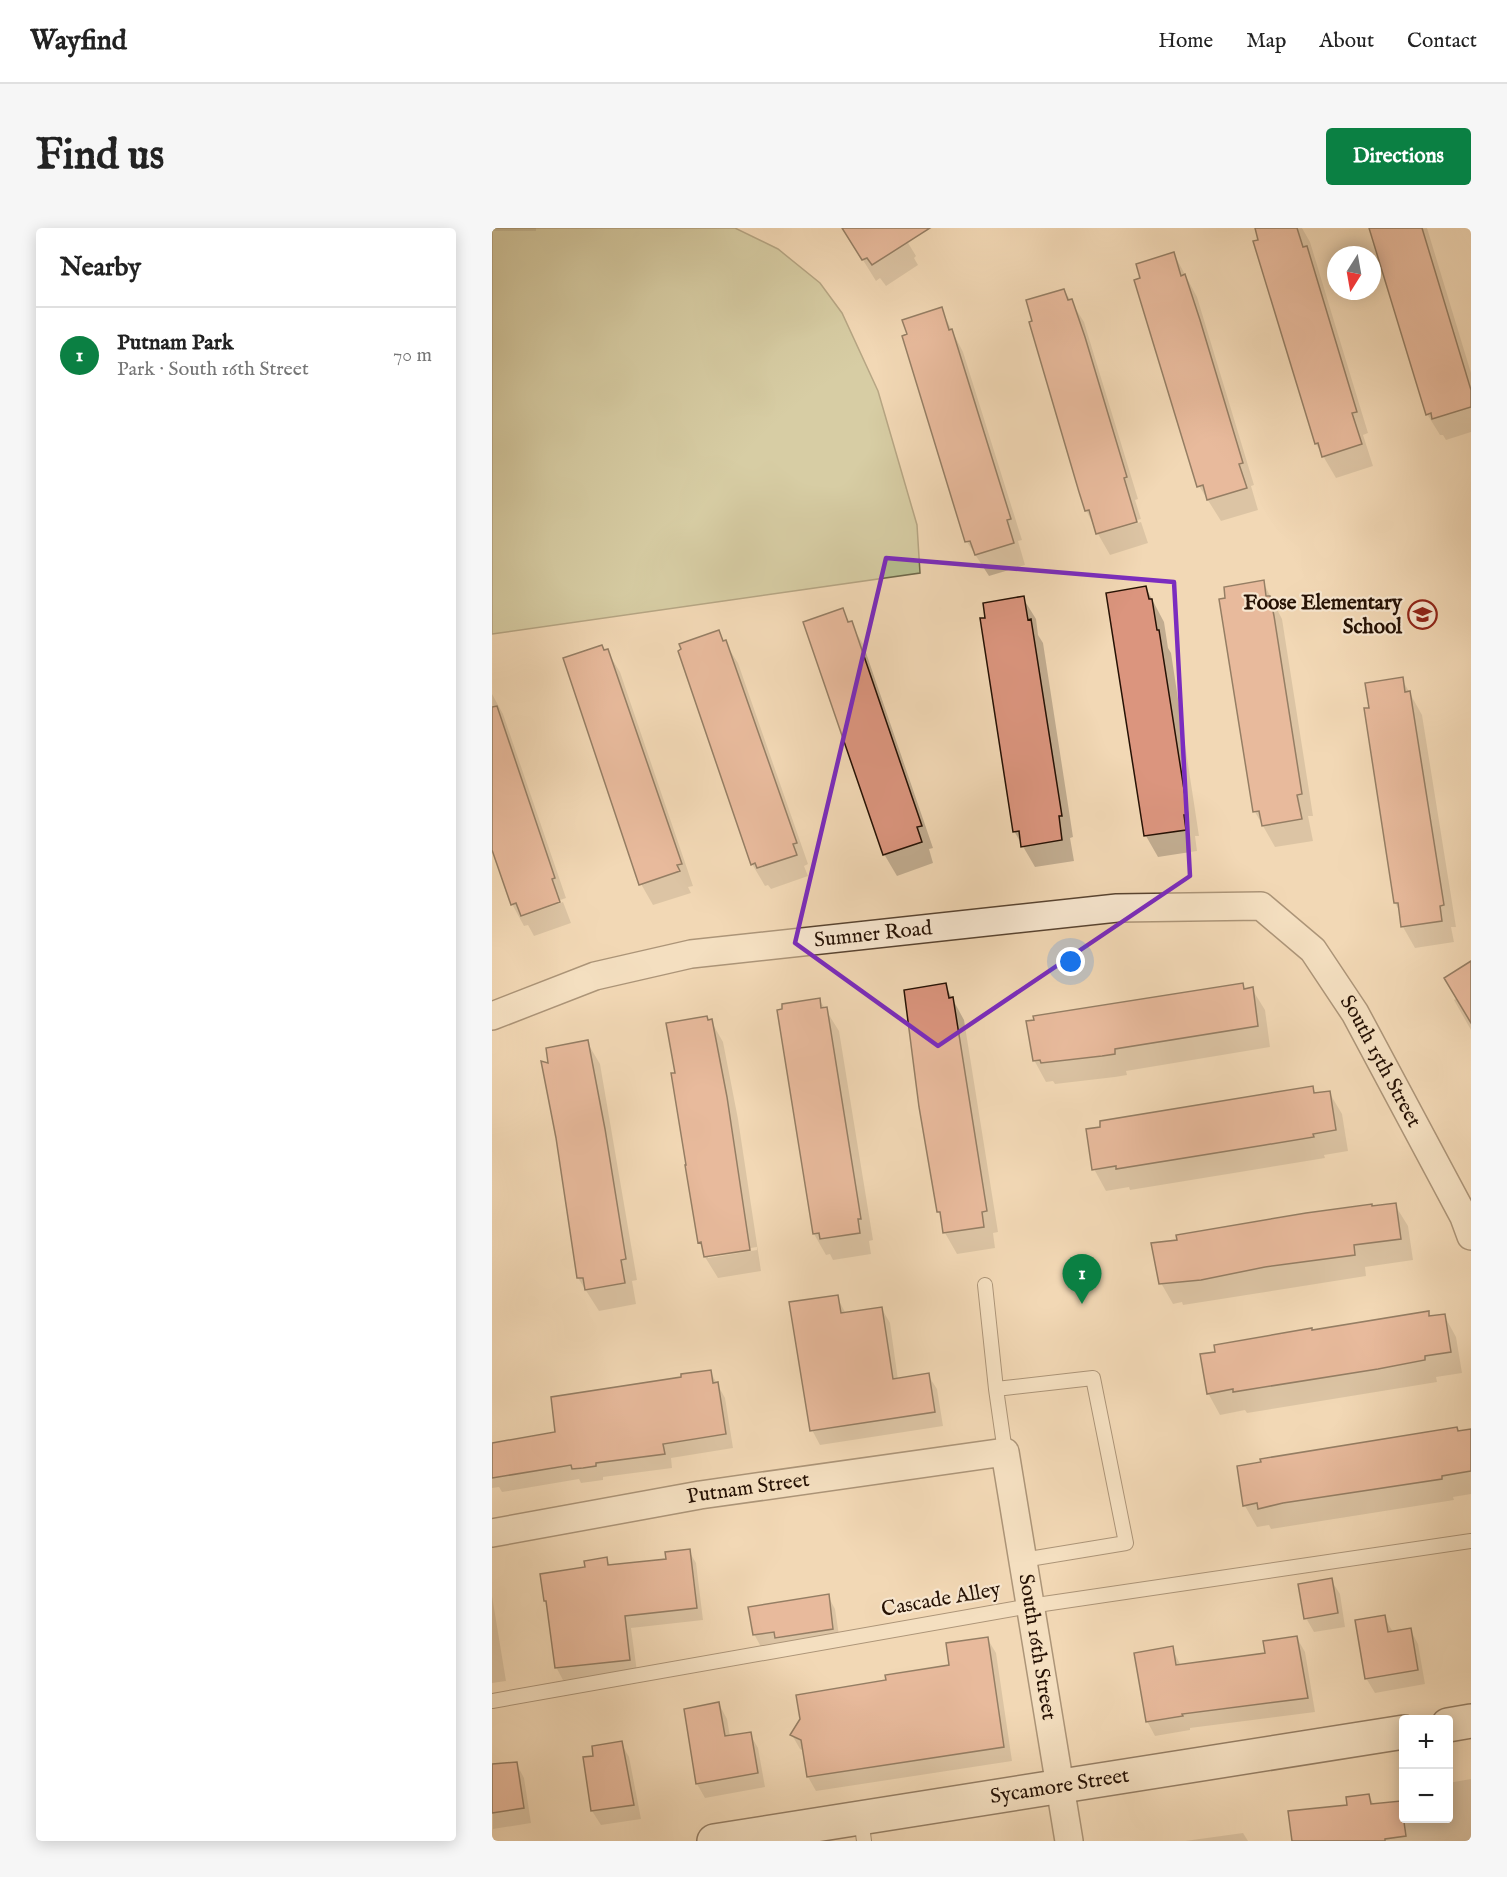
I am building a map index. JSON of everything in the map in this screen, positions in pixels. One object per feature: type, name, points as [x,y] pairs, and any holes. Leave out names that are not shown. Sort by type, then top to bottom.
[{"type":"main road","points":[[1453,1724],[1471,1721]]},
{"type":"main road","name":"Sycamore Street","points":[[714,1841],[863,1829],[1061,1786],[1399,1733]]},
{"type":"street","name":"Sumner Road","points":[[492,1016],[595,976],[691,954],[1117,908],[1261,906]]},
{"type":"street","name":"South 15th Street","points":[[1261,906],[1313,950],[1355,1013],[1464,1217],[1471,1236]]},
{"type":"street","name":"Putnam Street","points":[[492,1533],[700,1495],[1005,1452]]},
{"type":"street","name":"South 16th Street","points":[[1005,1452],[1069,1841]]},
{"type":"lane","points":[[985,1285],[1005,1452]]},
{"type":"lane","points":[[996,1389],[1093,1378],[1126,1543],[1023,1560]]},
{"type":"lane","name":"Cascade Alley","points":[[492,1701],[1030,1606],[1471,1541]]},
{"type":"highlighted area","points":[[886,558],[1174,582],[1190,876],[938,1046],[795,943]]},
{"type":"green space","points":[[492,228],[735,228],[778,249],[820,283],[842,313],[878,391],[917,525],[920,573],[492,634]]},
{"type":"building","points":[[842,228],[930,228],[872,265],[867,258],[862,260]]},
{"type":"building","points":[[1255,228],[1297,228],[1303,247],[1307,246],[1357,412],[1352,413],[1362,444],[1322,457],[1318,443],[1315,444],[1253,241],[1258,240]]},
{"type":"building","points":[[1369,228],[1422,228],[1471,390],[1471,407],[1432,419],[1431,413],[1426,415],[1381,267],[1381,246],[1374,246]]},
{"type":"building","points":[[1174,252],[1181,276],[1185,274],[1200,320],[1243,463],[1239,464],[1247,488],[1207,500],[1203,485],[1197,487],[1134,280],[1140,278],[1136,264]]},
{"type":"building","points":[[1064,289],[1068,300],[1072,299],[1085,337],[1127,477],[1124,478],[1137,522],[1096,534],[1089,510],[1085,511],[1079,492],[1029,322],[1032,321],[1026,300]]},
{"type":"building","points":[[942,307],[949,330],[952,329],[1011,519],[1007,520],[1014,543],[975,555],[970,541],[965,542],[902,336],[907,334],[902,320]]},
{"type":"building","points":[[1264,580],[1266,596],[1270,596],[1274,616],[1302,794],[1297,795],[1302,819],[1262,826],[1259,811],[1253,812],[1219,599],[1225,598],[1224,587]]},
{"type":"building","points":[[1146,586],[1149,599],[1152,599],[1157,630],[1159,630],[1188,815],[1184,815],[1186,830],[1144,836],[1106,593]]},
{"type":"building","points":[[1024,596],[1028,620],[1031,619],[1062,816],[1059,816],[1062,840],[1021,847],[1019,831],[1013,832],[980,618],[985,618],[983,603]]},
{"type":"building","points":[[843,608],[848,622],[852,621],[922,826],[917,827],[922,842],[883,855],[803,622]]},
{"type":"building","points":[[719,630],[723,641],[726,640],[797,843],[793,844],[797,855],[757,868],[755,863],[751,865],[678,651],[681,649],[679,644]]},
{"type":"building","points":[[602,645],[604,650],[608,649],[682,864],[677,865],[680,871],[639,885],[563,658]]},
{"type":"building","points":[[1403,677],[1405,692],[1410,691],[1444,905],[1440,906],[1442,921],[1401,927],[1398,903],[1394,903],[1364,708],[1369,708],[1365,683]]},
{"type":"building","points":[[497,706],[555,878],[552,879],[560,902],[521,916],[516,903],[511,905],[492,850],[492,707]]},
{"type":"building","points":[[1471,961],[1471,1023],[1444,978]]},
{"type":"building","points":[[946,983],[949,998],[953,997],[987,1211],[982,1212],[984,1227],[943,1233],[940,1212],[937,1212],[919,1107],[904,990]]},
{"type":"building","points":[[1243,983],[1244,989],[1253,987],[1258,1026],[1115,1049],[1115,1054],[1041,1063],[1040,1060],[1033,1061],[1026,1021],[1034,1020],[1033,1016]]},
{"type":"building","points":[[820,998],[821,1008],[827,1007],[861,1219],[858,1219],[860,1233],[820,1239],[819,1233],[813,1234],[777,1010],[782,1009],[782,1004]]},
{"type":"building","points":[[707,1016],[708,1020],[712,1019],[727,1097],[750,1250],[704,1257],[701,1242],[698,1243],[685,1165],[671,1073],[675,1073],[666,1023]]},
{"type":"building","points":[[588,1040],[626,1259],[621,1260],[625,1283],[585,1290],[583,1278],[577,1278],[556,1138],[541,1061],[548,1063],[546,1048]]},
{"type":"building","points":[[1313,1086],[1314,1093],[1330,1091],[1336,1130],[1313,1134],[1314,1137],[1116,1169],[1116,1166],[1092,1170],[1086,1129],[1100,1127],[1100,1121]]},
{"type":"building","points":[[1396,1203],[1401,1239],[1354,1245],[1355,1255],[1265,1267],[1201,1280],[1159,1284],[1151,1243],[1177,1240],[1176,1235],[1306,1213]]},
{"type":"building","points":[[838,1295],[841,1313],[882,1307],[893,1379],[929,1373],[935,1412],[810,1431],[789,1302]]},
{"type":"building","points":[[1429,1311],[1429,1316],[1445,1314],[1451,1352],[1425,1356],[1425,1360],[1378,1369],[1207,1394],[1200,1354],[1215,1352],[1214,1345]]},
{"type":"building","points":[[711,1370],[713,1383],[718,1382],[726,1434],[663,1444],[665,1454],[596,1463],[596,1466],[583,1468],[572,1469],[571,1465],[492,1478],[492,1443],[555,1432],[551,1397],[681,1377],[681,1374]]},
{"type":"building","points":[[1457,1427],[1458,1431],[1471,1429],[1471,1471],[1442,1476],[1442,1479],[1283,1503],[1258,1509],[1257,1503],[1243,1506],[1237,1466],[1261,1462],[1260,1459]]},
{"type":"building","points":[[690,1549],[697,1608],[625,1616],[630,1660],[555,1668],[540,1574],[585,1567],[584,1561],[607,1557],[608,1565],[666,1559],[665,1552]]},
{"type":"building","points":[[1332,1578],[1338,1613],[1304,1619],[1298,1584]]},
{"type":"building","points":[[829,1594],[833,1629],[775,1638],[774,1632],[753,1635],[748,1607]]},
{"type":"building","points":[[1385,1615],[1388,1632],[1411,1628],[1418,1670],[1365,1679],[1355,1620]]},
{"type":"building","points":[[1297,1636],[1308,1698],[1182,1714],[1183,1716],[1146,1722],[1134,1653],[1173,1646],[1176,1665],[1265,1653],[1263,1641]]},
{"type":"building","points":[[988,1637],[1004,1747],[807,1777],[801,1740],[790,1735],[800,1719],[796,1695],[886,1680],[885,1675],[949,1665],[946,1643]]},
{"type":"building","points":[[719,1702],[725,1736],[751,1732],[758,1773],[696,1784],[684,1709]]},
{"type":"building","points":[[622,1741],[634,1805],[591,1811],[583,1757],[593,1756],[592,1746]]},
{"type":"building","points":[[517,1762],[524,1808],[492,1813],[492,1764]]},
{"type":"building","points":[[1369,1794],[1371,1804],[1399,1801],[1399,1823],[1404,1823],[1406,1836],[1385,1839],[1385,1841],[1292,1841],[1288,1811],[1347,1805],[1346,1797]]},
{"type":"place","name":"Foose Elementary School","points":[[1423,615]]},
{"type":"place","name":"Putnam Park","points":[[1082,1304]]}]
